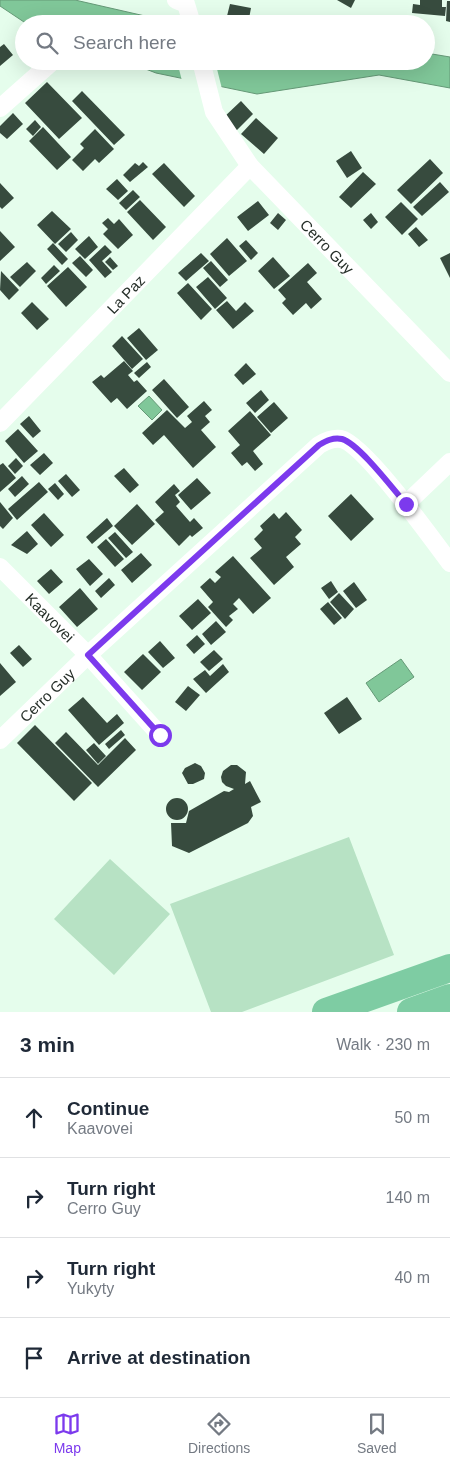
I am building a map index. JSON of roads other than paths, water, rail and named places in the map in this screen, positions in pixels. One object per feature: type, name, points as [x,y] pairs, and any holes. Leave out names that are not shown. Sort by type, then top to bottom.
[{"type":"main road","points":[[326,1012],[450,968]]},
{"type":"main road","points":[[411,1012],[450,998]]},
{"type":"street","points":[[0,108],[43,70]]},
{"type":"street","name":"Cerro Guy","points":[[203,70],[214,112],[250,166],[450,373]]},
{"type":"street","name":"La Paz","points":[[0,423],[250,166]]},
{"type":"street","name":"Cerro Guy","points":[[0,740],[88,655],[319,445],[330,439],[342,439],[356,448],[406,504]]},
{"type":"street","points":[[450,462],[406,504],[450,563]]},
{"type":"street","name":"Kaavovei","points":[[0,567],[88,655],[160,735]]}]
